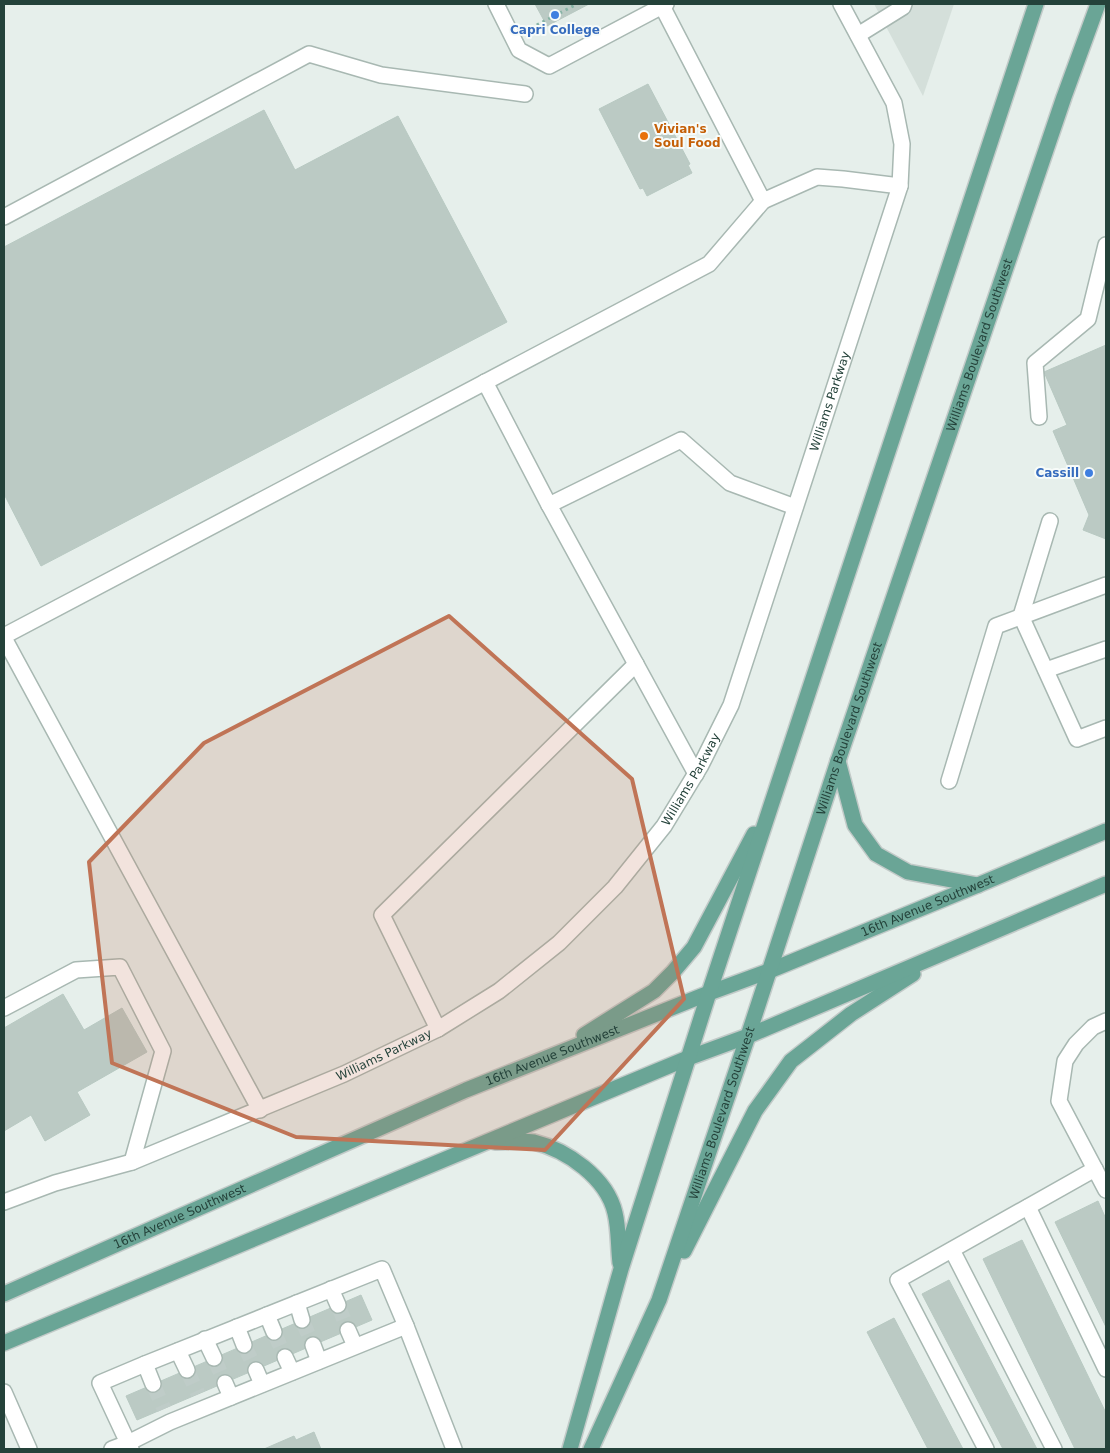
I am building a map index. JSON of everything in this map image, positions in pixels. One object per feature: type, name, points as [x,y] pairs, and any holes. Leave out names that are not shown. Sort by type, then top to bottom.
[{"type":"main road","points":[[570,1449],[621,1269],[688,1058],[1036,4]]},
{"type":"main road","name":"Williams Boulevard Southwest","points":[[591,1449],[659,1300],[838,760],[1064,97],[1098,4]]},
{"type":"main road","points":[[838,760],[855,825],[876,854],[908,872],[978,885]]},
{"type":"main road","points":[[541,1060],[654,991],[673,972],[694,947],[774,795]]},
{"type":"main road","name":"16th Avenue Southwest","points":[[4,1294],[466,1090],[769,971],[1106,831]]},
{"type":"main road","points":[[4,1343],[688,1058],[748,1036],[1106,884]]},
{"type":"main road","points":[[659,1300],[755,1111],[791,1061],[851,1014],[950,951]]},
{"type":"main road","points":[[486,1142],[533,1142],[565,1154],[594,1176],[608,1194],[615,1213],[621,1269]]},
{"type":"street","points":[[496,4],[520,50],[548,66],[664,5],[763,201]]},
{"type":"street","name":"Williams Parkway","points":[[4,1202],[56,1183],[132,1162],[344,1074],[438,1029],[499,991],[559,942],[615,887],[664,826],[696,774],[731,705],[900,186],[902,144],[894,103],[841,4]]},
{"type":"street","points":[[858,35],[903,7],[904,4]]},
{"type":"street","points":[[4,217],[309,54],[381,75],[525,94]]},
{"type":"street","points":[[260,1110],[4,637],[709,264],[763,201],[816,177],[900,186]]},
{"type":"street","points":[[1039,417],[1034,363],[1088,319],[1106,245]]},
{"type":"street","points":[[485,382],[549,505],[696,774]]},
{"type":"street","points":[[549,505],[681,440],[730,483],[795,507]]},
{"type":"street","points":[[1050,521],[1021,616],[1077,739],[1106,728]]},
{"type":"street","points":[[949,781],[996,626],[1106,585]]},
{"type":"street","points":[[1046,670],[1106,650]]},
{"type":"street","points":[[438,1029],[382,915],[636,664]]},
{"type":"street","points":[[4,1008],[76,970],[120,967],[163,1051],[132,1162]]},
{"type":"street","points":[[1106,1021],[1093,1027],[1076,1044],[1065,1062],[1059,1101],[1106,1190]]},
{"type":"street","points":[[986,1449],[898,1280],[1096,1168]]},
{"type":"street","points":[[1028,1207],[1106,1369]]},
{"type":"street","points":[[952,1250],[1054,1449]]},
{"type":"street","points":[[129,1446],[100,1383],[382,1269],[454,1449]]},
{"type":"street","points":[[331,1289],[338,1305]]},
{"type":"street","points":[[297,1303],[302,1320]]},
{"type":"street","points":[[267,1315],[274,1332]]},
{"type":"street","points":[[112,1449],[129,1446],[167,1415],[201,1401],[232,1397],[406,1326]]},
{"type":"street","points":[[237,1327],[244,1345]]},
{"type":"street","points":[[348,1330],[355,1346]]},
{"type":"street","points":[[206,1339],[214,1358]]},
{"type":"street","points":[[313,1345],[319,1361]]},
{"type":"street","points":[[178,1351],[187,1370]]},
{"type":"street","points":[[284,1357],[292,1372]]},
{"type":"street","points":[[144,1364],[153,1384]]},
{"type":"street","points":[[256,1370],[262,1384]]},
{"type":"street","points":[[225,1383],[232,1397]]},
{"type":"street","points":[[4,1392],[29,1449]]},
{"type":"path","points":[[514,38],[577,4]]},
{"type":"highlighted area","points":[[449,616],[632,779],[684,999],[545,1150],[296,1137],[112,1063],[89,862],[204,743]]},
{"type":"shaded area","points":[[874,4],[954,4],[923,96]]},
{"type":"building","name":"Capri College","points":[[535,4],[589,4],[547,26]]},
{"type":"building","name":"Vivian's Soul Food","points":[[648,84],[690,164],[688,165],[692,173],[647,196],[643,188],[640,189],[599,109]]},
{"type":"building","points":[[264,110],[295,170],[398,116],[507,322],[41,566],[4,494],[4,247]]},
{"type":"building","name":"Cassill","points":[[1106,345],[1106,539],[1083,530],[1089,515],[1053,431],[1067,425],[1044,372]]},
{"type":"building","points":[[63,994],[84,1030],[122,1008],[147,1052],[77,1092],[90,1115],[45,1141],[31,1115],[4,1131],[4,1028]]},
{"type":"building","points":[[1098,1201],[1106,1219],[1106,1327],[1055,1222]]},
{"type":"building","points":[[1022,1240],[1106,1413],[1106,1449],[1075,1449],[983,1259]]},
{"type":"building","points":[[949,1280],[1037,1449],[1003,1449],[922,1294]]},
{"type":"building","points":[[361,1295],[372,1320],[137,1420],[126,1396]]},
{"type":"building","points":[[894,1318],[963,1449],[928,1449],[867,1332]]},
{"type":"building","points":[[314,1432],[321,1449],[264,1449],[294,1436],[296,1440]]},
{"type":"tunnel","points":[[338,1305],[348,1330]]},
{"type":"tunnel","points":[[302,1320],[313,1345]]},
{"type":"tunnel","points":[[274,1332],[285,1357]]},
{"type":"tunnel","points":[[244,1345],[256,1370]]},
{"type":"tunnel","points":[[214,1358],[225,1383]]},
{"type":"tunnel","points":[[187,1370],[198,1394]]},
{"type":"tunnel","points":[[153,1384],[164,1409]]},
{"type":"place","name":"Capri College","points":[[555,15]]},
{"type":"place","name":"Vivian's Soul Food","points":[[644,136]]},
{"type":"place","name":"Cassill","points":[[1089,473]]}]
